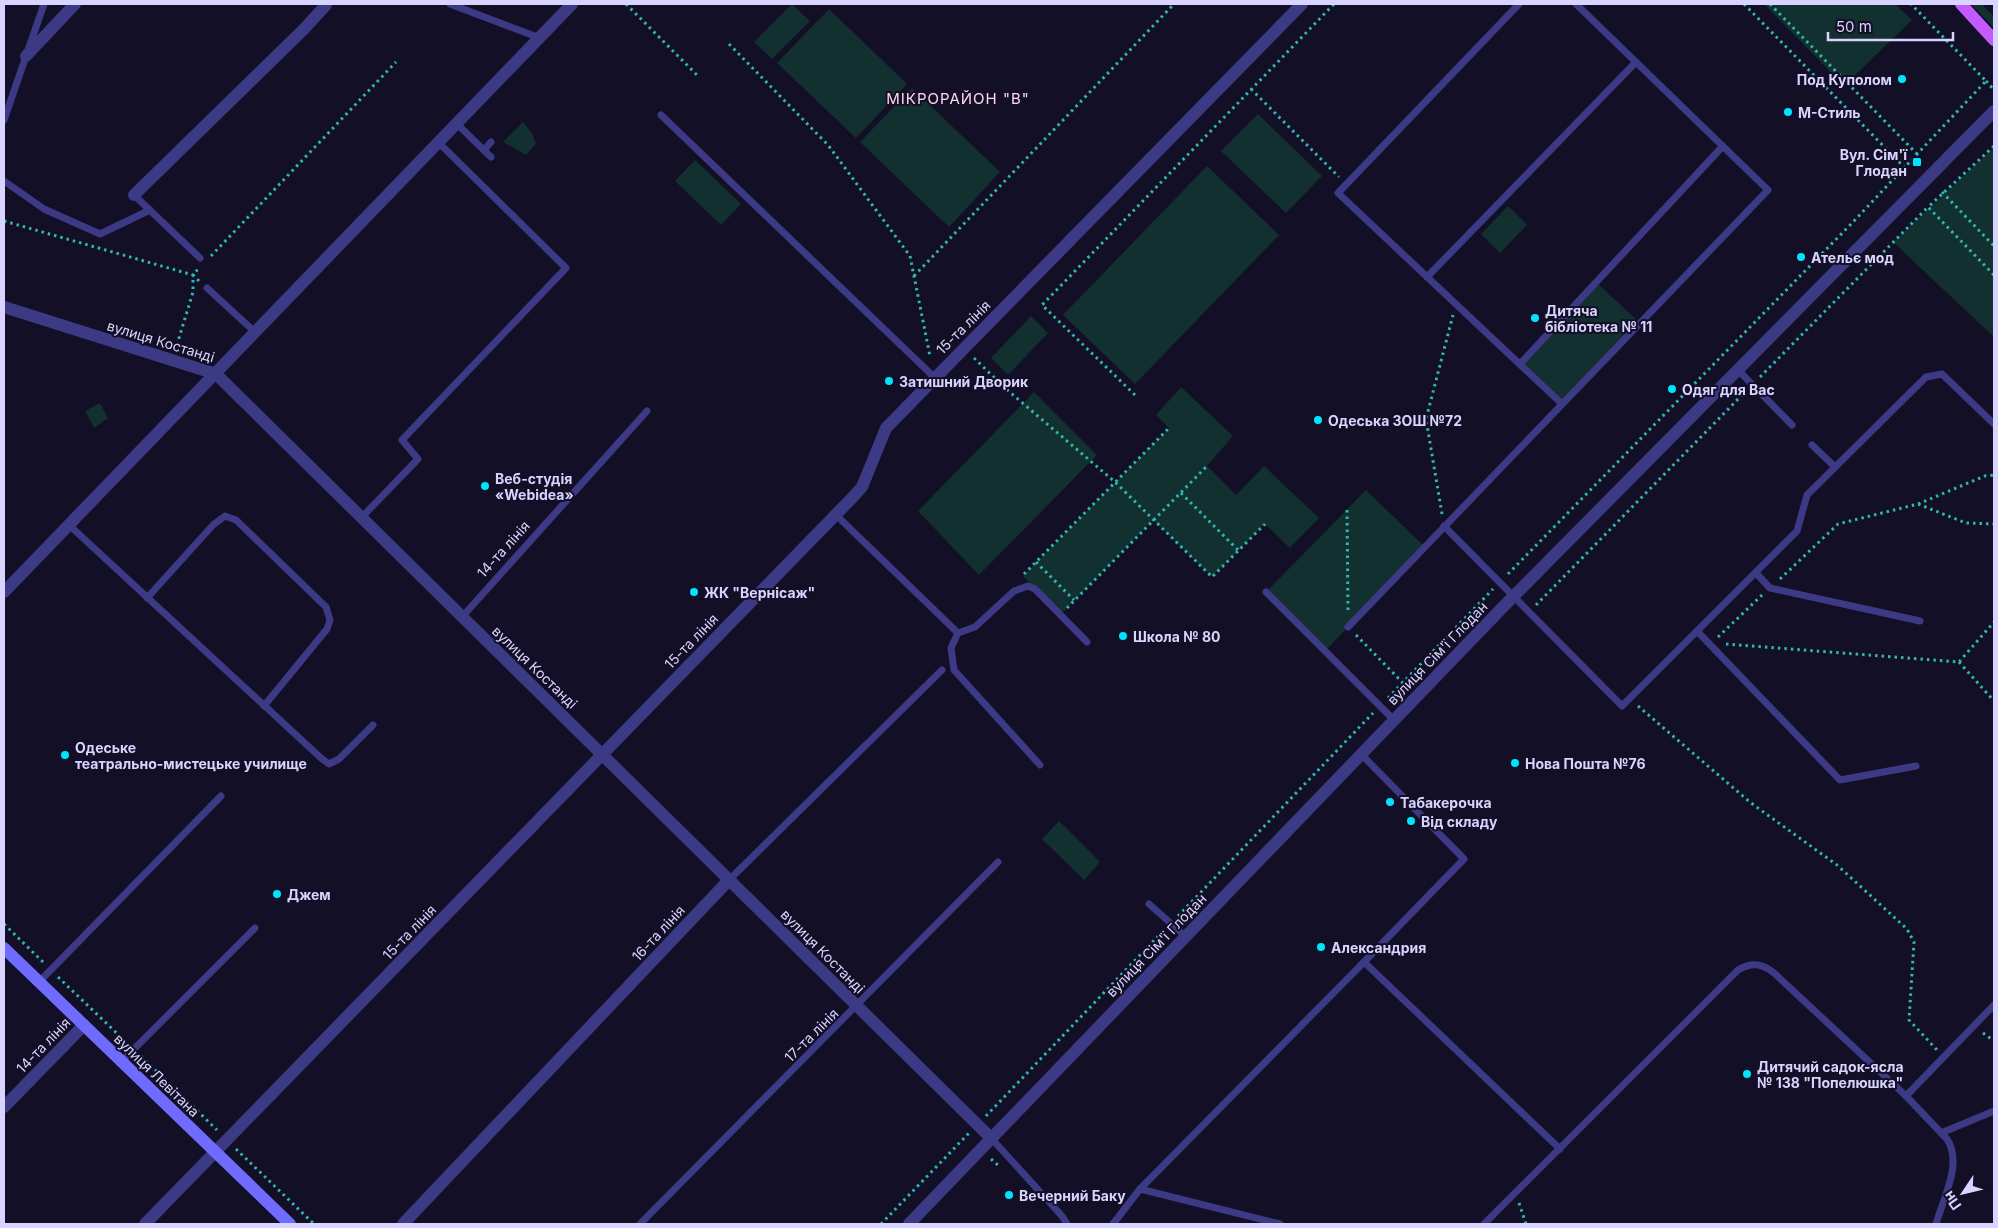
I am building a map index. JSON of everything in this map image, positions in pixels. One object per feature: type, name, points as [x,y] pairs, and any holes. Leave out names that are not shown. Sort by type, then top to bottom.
[{"type":"main road","points":[[1961,4],[1994,40]]},
{"type":"main road","name":"вулиця Левітана","points":[[4,948],[290,1224]]},
{"type":"street","points":[[26,56],[76,4]]},
{"type":"street","points":[[4,592],[572,4]]},
{"type":"street","name":"15-та лінія","points":[[145,1224],[836,515],[862,487],[886,428],[1302,4]]},
{"type":"street","points":[[134,195],[304,29],[326,5]]},
{"type":"street","name":"вулиця Сім'ї Глодан","points":[[910,1224],[1514,596],[1994,110]]},
{"type":"street","name":"вулиця Костанді","points":[[4,307],[216,374],[991,1138]]},
{"type":"street","name":"16-та лінія","points":[[403,1224],[729,880]]},
{"type":"street","name":"14-та лінія","points":[[4,1108],[84,1025]]},
{"type":"lane","points":[[4,120],[44,4]]},
{"type":"lane","points":[[450,4],[540,38]]},
{"type":"lane","points":[[1519,4],[1338,193],[1562,404]]},
{"type":"lane","points":[[1348,627],[1768,190],[1576,4]]},
{"type":"lane","points":[[1427,277],[1636,62]]},
{"type":"lane","points":[[661,115],[934,377]]},
{"type":"lane","points":[[457,124],[491,157]]},
{"type":"lane","points":[[484,150],[491,142]]},
{"type":"lane","points":[[362,517],[418,460],[402,440],[566,268],[439,143]]},
{"type":"lane","points":[[1520,364],[1723,146]]},
{"type":"lane","points":[[4,181],[44,209],[100,234],[150,210]]},
{"type":"lane","points":[[134,195],[200,258]]},
{"type":"lane","points":[[207,288],[256,332]]},
{"type":"lane","points":[[1738,370],[1792,425]]},
{"type":"lane","points":[[1444,526],[1622,706],[1797,531],[1807,495],[1926,377],[1942,374],[1994,424]]},
{"type":"lane","name":"14-та лінія","points":[[462,617],[647,411]]},
{"type":"lane","points":[[1812,445],[1835,467]]},
{"type":"lane","points":[[836,515],[958,633]]},
{"type":"lane","points":[[147,598],[213,525],[225,516],[236,520],[326,607],[330,620],[327,629],[264,706]]},
{"type":"lane","points":[[69,526],[329,764],[339,759],[373,725]]},
{"type":"lane","points":[[1756,573],[1770,588],[1920,621]]},
{"type":"lane","points":[[1040,765],[954,670],[951,648],[958,633],[975,627],[1014,591],[1028,586],[1035,589],[1086,642]]},
{"type":"lane","points":[[1266,592],[1394,720]]},
{"type":"lane","points":[[1697,631],[1840,780],[1916,766]]},
{"type":"lane","name":"16-та лінія","points":[[729,880],[942,670]]},
{"type":"lane","points":[[1113,1224],[1140,1189],[1464,859],[1361,754]]},
{"type":"lane","points":[[39,982],[221,796]]},
{"type":"lane","name":"17-та лінія","points":[[640,1224],[998,862]]},
{"type":"lane","points":[[1149,904],[1185,936]]},
{"type":"lane","points":[[122,1061],[255,928]]},
{"type":"lane","points":[[1364,962],[1560,1149]]},
{"type":"lane","points":[[1484,1224],[1738,970],[1752,964],[1760,965],[1774,973],[1906,1096],[1951,1146],[1954,1162],[1936,1224]]},
{"type":"lane","points":[[1906,1096],[1994,1005]]},
{"type":"lane","points":[[1941,1133],[1994,1112]]},
{"type":"lane","points":[[991,1138],[1062,1216],[1066,1224]]},
{"type":"lane","points":[[1140,1189],[1280,1224]]},
{"type":"path","points":[[626,4],[698,76]]},
{"type":"path","points":[[914,276],[1174,4]]},
{"type":"path","points":[[1135,395],[1042,305],[1334,4]]},
{"type":"path","points":[[1744,4],[1905,168]]},
{"type":"path","points":[[1770,4],[1918,155]]},
{"type":"path","points":[[1911,4],[1994,90]]},
{"type":"path","points":[[729,44],[828,144],[910,256],[934,377]]},
{"type":"path","points":[[173,360],[193,292],[193,275],[396,62]]},
{"type":"path","points":[[882,1224],[1402,683],[1918,155],[1986,81]]},
{"type":"path","points":[[1251,90],[1346,183]]},
{"type":"path","points":[[1529,612],[1942,192],[1994,146]]},
{"type":"path","points":[[1942,192],[1994,246]]},
{"type":"path","points":[[1928,207],[1994,275]]},
{"type":"path","points":[[4,221],[193,275],[207,288]]},
{"type":"path","points":[[1444,526],[1426,419],[1456,305]]},
{"type":"path","points":[[964,347],[1005,388],[1115,482],[1212,578],[1265,524]]},
{"type":"path","points":[[1029,581],[1023,576],[1169,428]]},
{"type":"path","points":[[1061,614],[1207,466]]},
{"type":"path","points":[[1710,644],[1838,524],[1918,504],[1985,476],[1994,475]]},
{"type":"path","points":[[1180,493],[1239,550]]},
{"type":"path","points":[[1918,504],[1966,523],[1994,524]]},
{"type":"path","points":[[1347,510],[1348,627],[1402,683]]},
{"type":"path","points":[[1036,562],[1074,600]]},
{"type":"path","points":[[1959,662],[1994,622]]},
{"type":"path","points":[[1710,644],[1959,662],[1994,701]]},
{"type":"path","points":[[1630,698],[1751,803],[1836,865],[1907,929],[1914,942],[1909,1020],[1944,1058]]},
{"type":"path","points":[[4,924],[314,1224]]},
{"type":"path","points":[[1515,1193],[1526,1224]]},
{"type":"green space","points":[[792,4],[810,21],[772,59],[754,42]]},
{"type":"green space","points":[[1764,4],[1895,4],[1912,20],[1844,86]]},
{"type":"green space","points":[[1971,4],[1982,4],[1994,17],[1994,28]]},
{"type":"green space","points":[[829,9],[907,84],[856,138],[777,63]]},
{"type":"green space","points":[[912,88],[1000,172],[949,227],[860,142]]},
{"type":"green space","points":[[1258,114],[1322,176],[1286,213],[1221,151]]},
{"type":"green space","points":[[523,122],[532,133],[536,144],[526,155],[503,142]]},
{"type":"green space","points":[[1994,147],[1994,337],[1893,242]]},
{"type":"green space","points":[[695,160],[741,204],[721,225],[675,181]]},
{"type":"green space","points":[[1207,166],[1279,235],[1135,384],[1063,315]]},
{"type":"green space","points":[[1508,206],[1527,225],[1500,253],[1481,234]]},
{"type":"green space","points":[[1596,282],[1640,323],[1562,404],[1520,364]]},
{"type":"green space","points":[[1031,316],[1048,333],[1008,375],[991,358]]},
{"type":"green space","points":[[1181,387],[1233,436],[1207,466],[1236,495],[1264,466],[1319,518],[1290,548],[1265,524],[1212,577],[1153,520],[1061,614],[1023,576],[1169,428],[1156,415]]},
{"type":"green space","points":[[1034,392],[1097,455],[979,575],[918,511]]},
{"type":"green space","points":[[100,403],[108,418],[94,428],[85,411]]},
{"type":"green space","points":[[1366,490],[1425,547],[1325,651],[1266,592]]},
{"type":"green space","points":[[1059,821],[1100,862],[1084,880],[1042,839]]},
{"type":"place","name":"Под Куполом","points":[[1902,79]]},
{"type":"place","name":"М-Стиль","points":[[1788,112]]},
{"type":"place","name":"Вул. Сім'ї Глодан","points":[[1917,162]]},
{"type":"place","name":"Ательє мод","points":[[1801,257]]},
{"type":"place","name":"Дитяча бібліотека № 11","points":[[1535,318]]},
{"type":"place","name":"Затишний Дворик","points":[[889,381]]},
{"type":"place","name":"Одяг для Вас","points":[[1672,389]]},
{"type":"place","name":"Одеська ЗОШ №72","points":[[1318,420]]},
{"type":"place","name":"Веб-студія «Webidea»","points":[[485,486]]},
{"type":"place","name":"ЖК \"Вернісаж\"","points":[[694,592]]},
{"type":"place","name":"Школа № 80","points":[[1123,636]]},
{"type":"place","name":"Одеське театрально-мистецьке училище","points":[[65,755]]},
{"type":"place","name":"Нова Пошта №76","points":[[1515,763]]},
{"type":"place","name":"Табакерочка","points":[[1390,802]]},
{"type":"place","name":"Від складу","points":[[1411,821]]},
{"type":"place","name":"Джем","points":[[277,894]]},
{"type":"place","name":"Александрия","points":[[1321,947]]},
{"type":"place","name":"Дитячий садок-ясла № 138 \"Попелюшка\"","points":[[1747,1074]]},
{"type":"place","name":"Вечерний Баку","points":[[1009,1195]]},
{"type":"district","name":"МІКРОРАЙОН \"В\"","points":[[958,98]]}]
